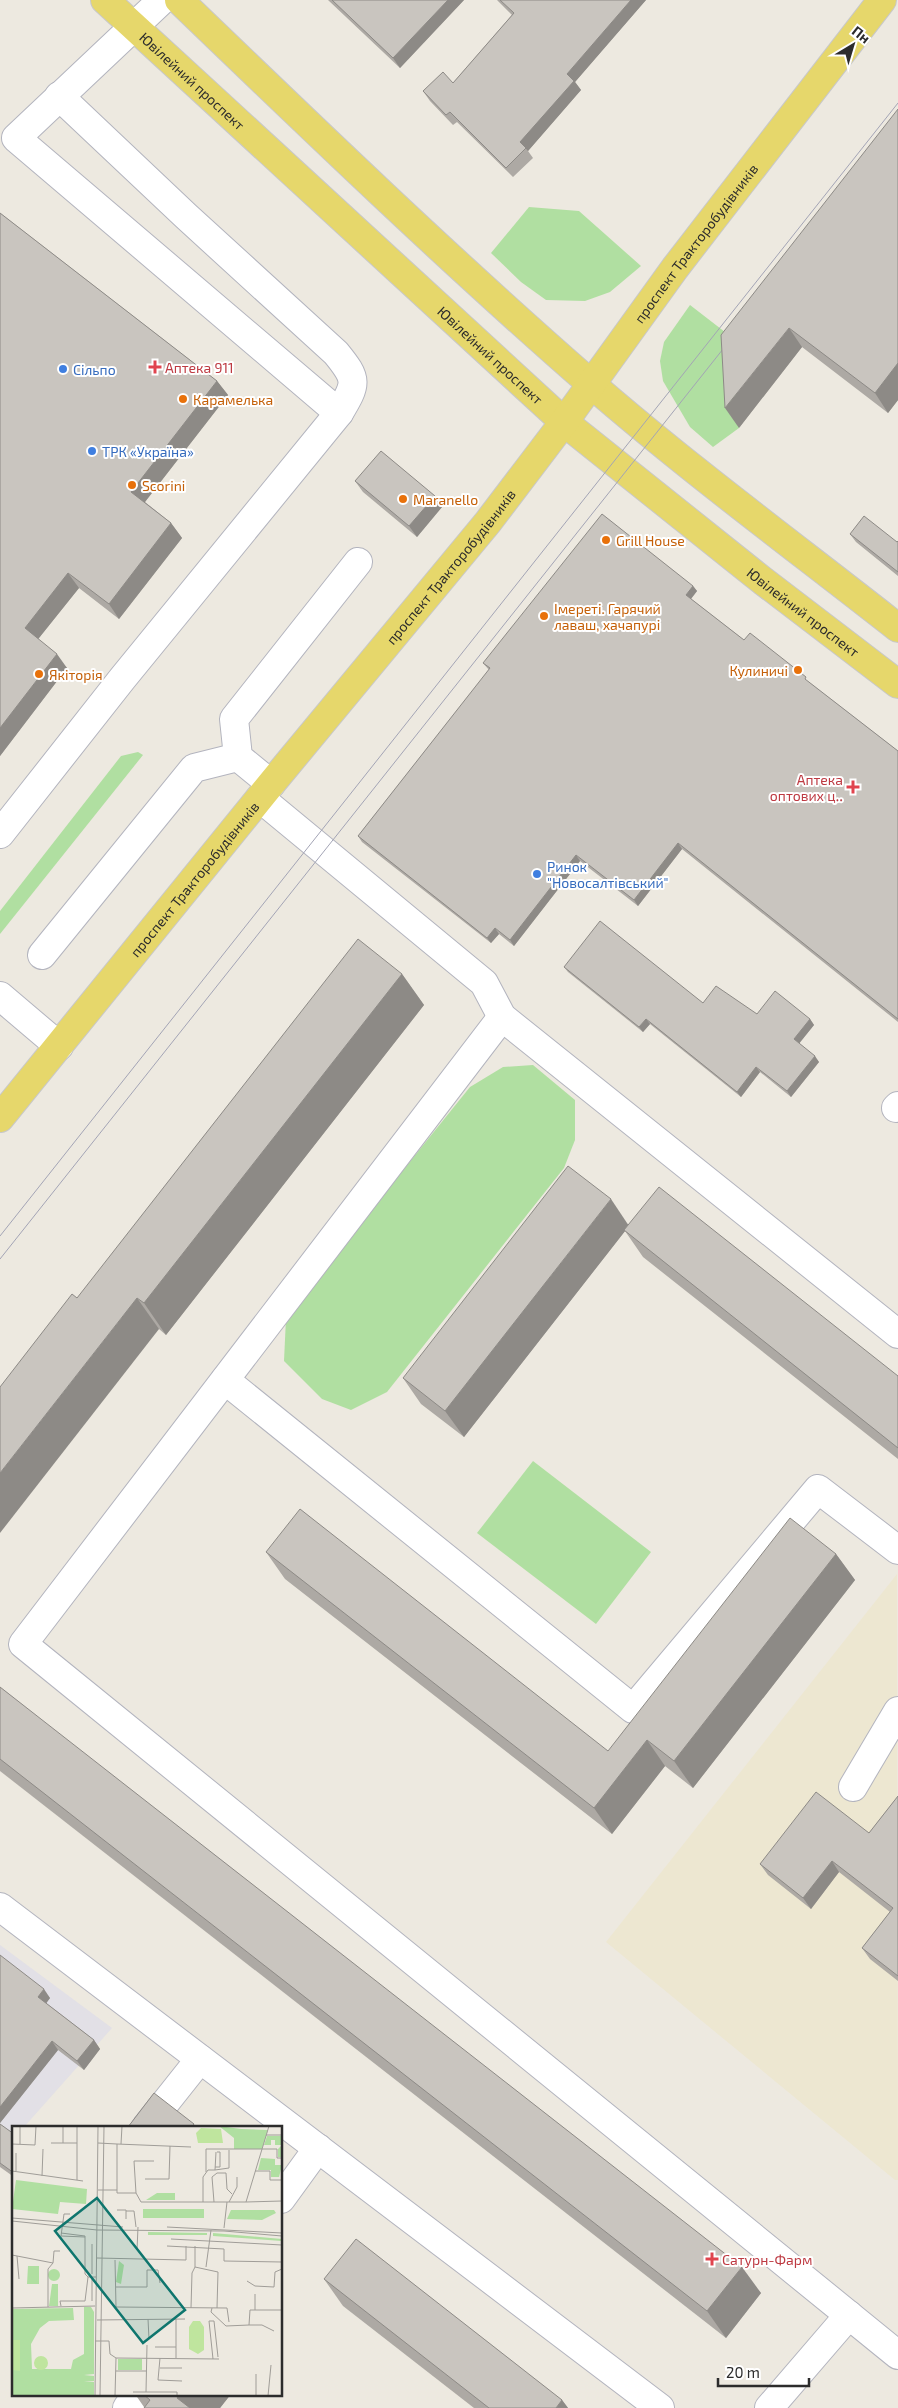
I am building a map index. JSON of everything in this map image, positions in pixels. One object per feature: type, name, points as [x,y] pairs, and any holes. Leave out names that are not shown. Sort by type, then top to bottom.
[{"type":"main road","name":"Ювілейний проспект","points":[[105,0],[132,27],[564,422],[756,576],[898,684]]},
{"type":"main road","points":[[179,0],[328,144],[502,305],[592,385],[716,486],[898,628]]},
{"type":"main road","name":"проспект Тракторобудівників","points":[[0,1118],[265,791],[462,554],[592,385],[675,268],[882,0]]},
{"type":"lane","points":[[162,0],[16,138],[339,413]]},
{"type":"lane","points":[[0,834],[128,672],[339,413],[354,385],[352,371],[336,352],[186,216],[59,96]]},
{"type":"lane","points":[[358,562],[234,719],[238,757],[265,791],[484,983],[502,1017],[898,1334]]},
{"type":"lane","points":[[42,955],[194,768],[238,757]]},
{"type":"lane","points":[[4,1009],[59,1046]]},
{"type":"lane","points":[[502,1017],[23,1644],[898,2355]]},
{"type":"lane","points":[[225,1380],[632,1710],[818,1489],[898,1550]]},
{"type":"lane","points":[[852,1788],[898,1710]]},
{"type":"lane","points":[[0,1907],[660,2408]]},
{"type":"lane","points":[[147,2126],[200,2058]]},
{"type":"lane","points":[[282,2198],[318,2148]]},
{"type":"lane","points":[[769,2408],[849,2315]]},
{"type":"lane","points":[[127,2408],[136,2396]]},
{"type":"shaded area","points":[[897,1574],[898,2180],[895,2180],[606,1942]]},
{"type":"shaded area","points":[[0,1945],[112,2028],[25,2126],[12,2126],[12,2140],[0,2153]]},
{"type":"green space","points":[[529,207],[579,211],[641,266],[610,292],[585,301],[546,300],[521,282],[491,253]]},
{"type":"green space","points":[[690,305],[734,339],[739,428],[713,447],[690,427],[663,381],[660,361],[664,342]]},
{"type":"green space","points":[[138,752],[143,755],[0,934],[0,911],[121,756]]},
{"type":"green space","points":[[533,1065],[575,1100],[575,1140],[564,1168],[387,1392],[351,1410],[322,1399],[284,1361],[286,1318],[470,1087],[503,1067]]},
{"type":"green space","points":[[533,1461],[651,1552],[596,1624],[477,1533]]},
{"type":"building","points":[[332,0],[448,0],[393,58]]},
{"type":"building","points":[[500,0],[631,0],[567,74],[574,81],[520,142],[526,148],[506,168],[450,112],[446,115],[423,91],[443,72],[453,83],[514,13]]},
{"type":"building","points":[[898,109],[898,363],[875,393],[789,328],[725,408],[721,335]]},
{"type":"building","name":"ТРК «Україна»","points":[[0,213],[217,381],[131,492],[171,523],[109,604],[68,573],[25,628],[57,654],[0,728]]},
{"type":"building","name":"Maranello","points":[[381,451],[435,496],[409,526],[355,481]]},
{"type":"building","points":[[602,514],[693,586],[686,595],[744,640],[750,633],[806,677],[805,679],[898,751],[898,1019],[678,843],[634,900],[576,855],[510,940],[495,928],[487,938],[358,836],[490,668],[483,663]]},
{"type":"building","points":[[864,516],[898,541],[898,572],[850,534]]},
{"type":"building","points":[[600,921],[703,1003],[716,986],[757,1014],[775,991],[810,1019],[794,1039],[815,1056],[787,1091],[756,1067],[737,1092],[646,1019],[639,1027],[564,967]]},
{"type":"building","points":[[358,939],[402,974],[144,1303],[137,1298],[0,1473],[0,1387],[72,1294],[77,1298]]},
{"type":"building","points":[[568,1166],[611,1199],[445,1411],[403,1378]]},
{"type":"building","points":[[659,1187],[898,1376],[898,1448],[624,1230]]},
{"type":"building","points":[[300,1509],[608,1751],[790,1518],[836,1554],[674,1761],[647,1740],[594,1808],[266,1552]]},
{"type":"building","points":[[0,1687],[742,2267],[707,2311],[0,1759]]},
{"type":"building","points":[[816,1792],[869,1833],[898,1796],[898,1976],[862,1948],[893,1908],[832,1861],[803,1898],[760,1864]]},
{"type":"building","points":[[0,1955],[44,1989],[38,1997],[94,2040],[77,2061],[52,2041],[0,2107]]},
{"type":"building","points":[[154,2093],[194,2124],[193,2126],[129,2126]]},
{"type":"building","points":[[0,2124],[12,2133],[12,2172],[0,2163]]},
{"type":"building","points":[[356,2239],[562,2400],[556,2408],[489,2408],[324,2279]]},
{"type":"building","points":[[145,2396],[178,2396],[177,2398],[190,2408],[144,2408],[150,2400]]},
{"type":"tram line","points":[[0,1236],[898,103]]},
{"type":"tram line","points":[[0,1259],[731,339]]},
{"type":"place","name":"Аптека 911","points":[[155,367]]},
{"type":"place","name":"Сільпо","points":[[63,369]]},
{"type":"place","name":"Карамелька","points":[[183,399]]},
{"type":"place","name":"ТРК «Україна»","points":[[92,451]]},
{"type":"place","name":"Scorini","points":[[132,485]]},
{"type":"place","name":"Maranello","points":[[403,499]]},
{"type":"place","name":"Grill House","points":[[606,540]]},
{"type":"place","name":"Імереті. Гарячий лаваш, хачапурі","points":[[544,616]]},
{"type":"place","name":"Кулиничі","points":[[798,670]]},
{"type":"place","name":"Якіторія","points":[[39,674]]},
{"type":"place","name":"Аптека оптових ц‥","points":[[853,787]]},
{"type":"place","name":"Ринок \"Новосалтівський\"","points":[[537,874]]},
{"type":"place","name":"Сатурн-Фарм","points":[[712,2259]]}]
